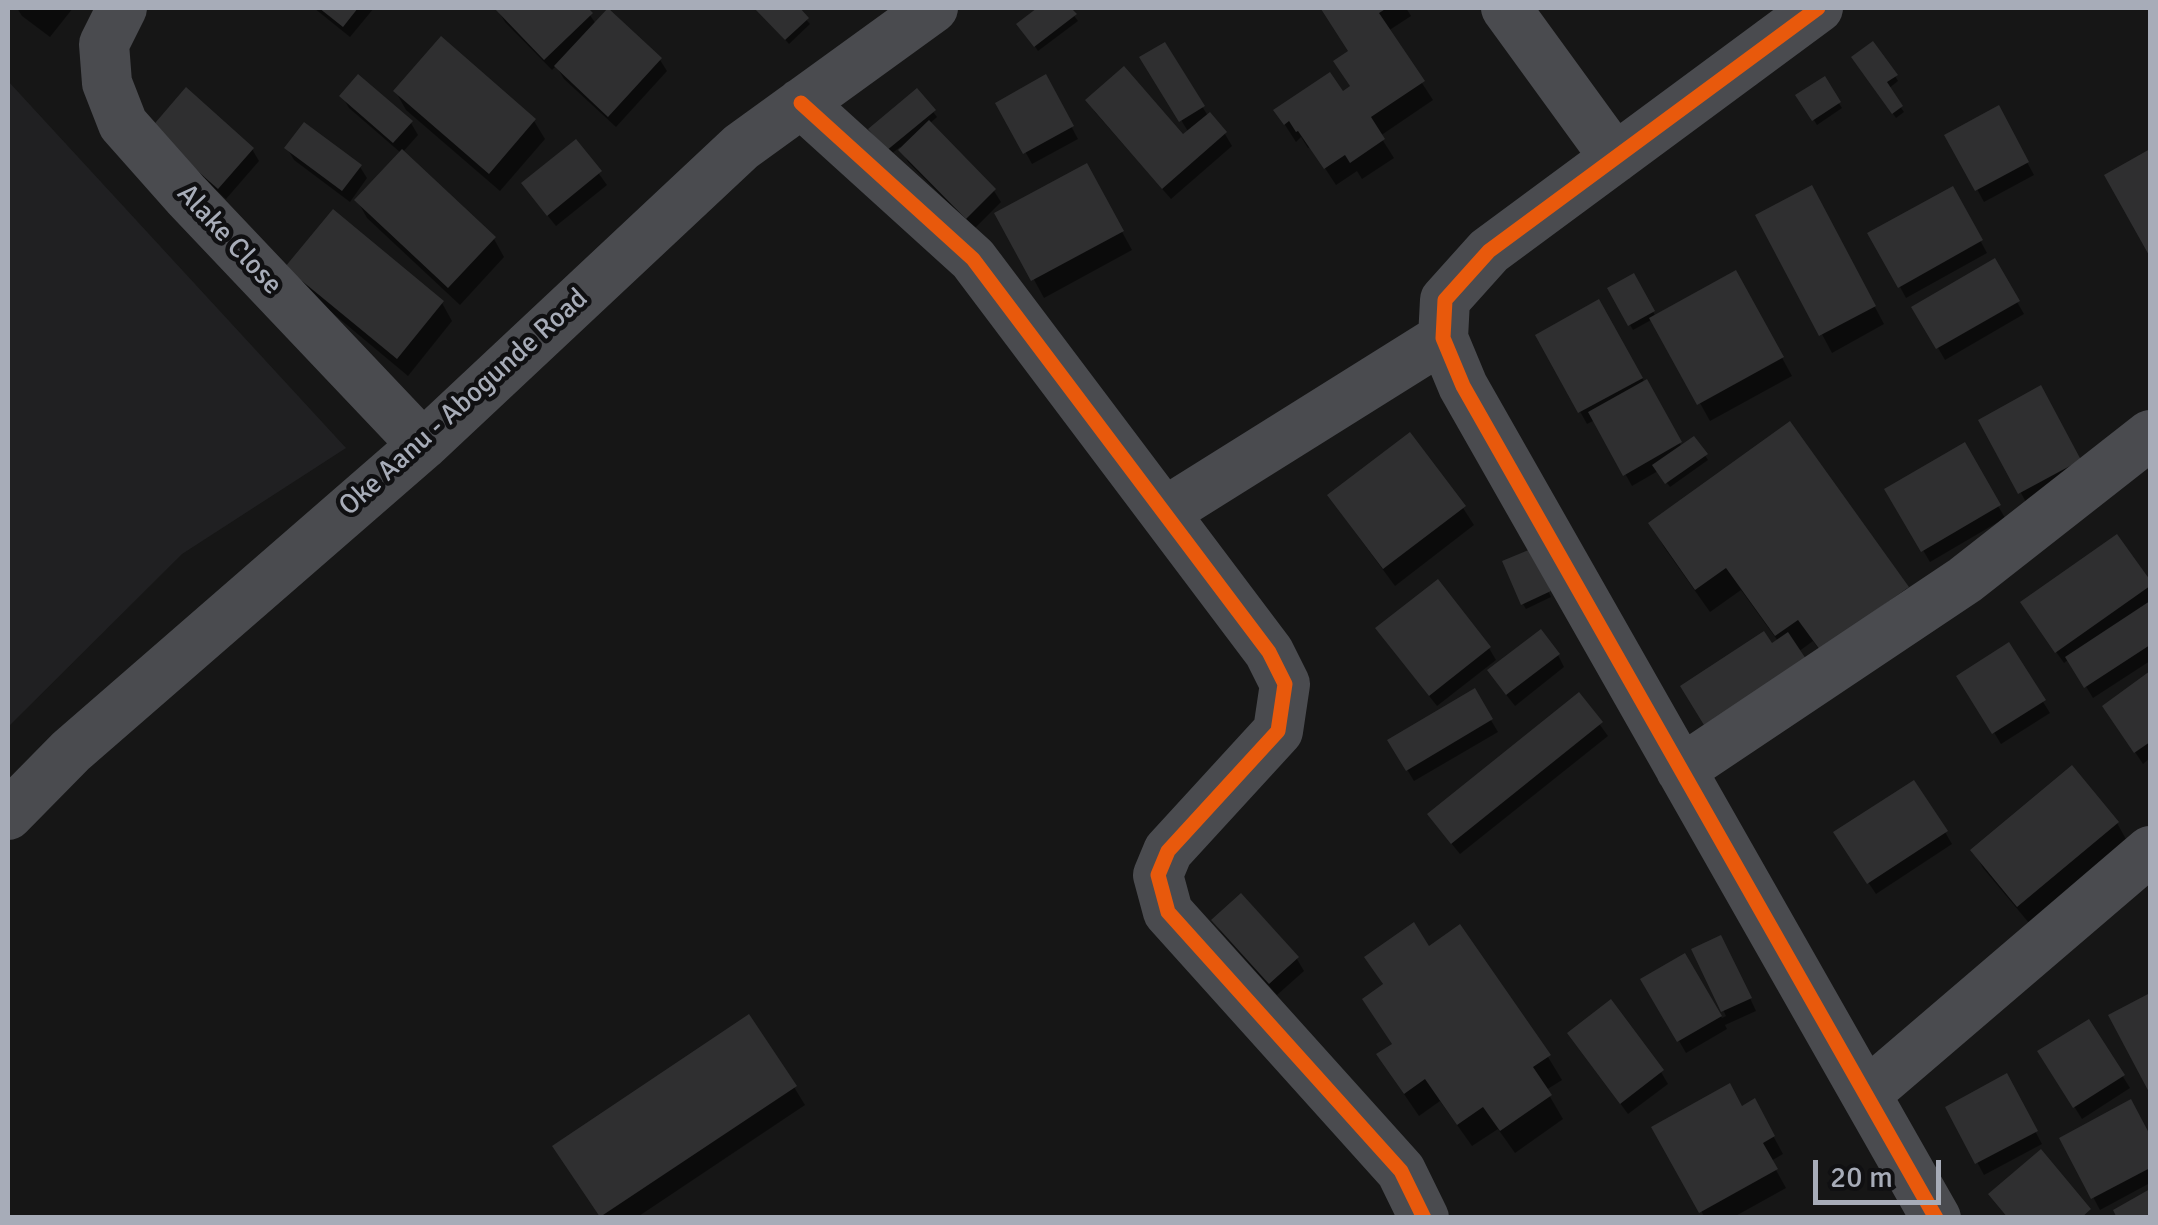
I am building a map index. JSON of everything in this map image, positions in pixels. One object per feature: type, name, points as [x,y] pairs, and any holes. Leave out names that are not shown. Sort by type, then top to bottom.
[{"type":"street","name":"Alake Close","points":[[122,8],[104,44],[106,83],[123,124],[423,444]]},
{"type":"street","name":"Oke Aanu - Abogunde Road","points":[[8,815],[71,751],[423,444],[741,147],[934,8]]},
{"type":"street","points":[[1506,8],[1615,158]]},
{"type":"street","points":[[1818,8],[1489,251],[1444,300],[1443,338],[1463,386],[1936,1218]]},
{"type":"street","points":[[801,103],[974,258],[1270,652],[1285,684],[1278,731],[1168,851],[1158,875],[1168,912],[1402,1171],[1424,1218]]},
{"type":"street","points":[[1165,512],[1443,338]]},
{"type":"street","points":[[1681,770],[1965,580],[2150,435]]},
{"type":"street","points":[[1866,1094],[2150,851]]},
{"type":"shaded area","points":[[8,81],[346,448],[182,554],[8,727]]},
{"type":"building","points":[[319,8],[358,8],[343,27]]},
{"type":"building","points":[[497,8],[588,8],[593,13],[544,60]]},
{"type":"building","points":[[608,8],[662,58],[608,117],[554,66]]},
{"type":"building","points":[[754,8],[800,8],[809,18],[785,40]]},
{"type":"building","points":[[1037,8],[1071,8],[1077,14],[1034,47],[1016,24]]},
{"type":"building","points":[[1323,8],[1387,8],[1379,13],[1425,81],[1371,117],[1385,139],[1350,163],[1345,155],[1324,169],[1298,131],[1289,121],[1284,125],[1273,110],[1330,72],[1343,91],[1350,86],[1333,61],[1348,51]]},
{"type":"building","points":[[441,36],[536,119],[489,174],[393,91]]},
{"type":"building","points":[[1873,41],[1898,75],[1887,82],[1903,106],[1892,114],[1851,57]]},
{"type":"building","points":[[1165,42],[1205,106],[1179,122],[1139,57]]},
{"type":"building","points":[[1124,66],[1183,134],[1210,112],[1227,132],[1162,189],[1085,100]]},
{"type":"building","points":[[358,74],[413,121],[393,143],[339,96]]},
{"type":"building","points":[[1046,74],[1074,126],[1023,154],[995,103]]},
{"type":"building","points":[[1825,76],[1841,102],[1812,121],[1795,95]]},
{"type":"building","points":[[186,87],[254,148],[218,189],[150,129]]},
{"type":"building","points":[[917,88],[936,110],[886,151],[868,129]]},
{"type":"building","points":[[1999,105],[2029,162],[1975,191],[1944,135]]},
{"type":"building","points":[[929,120],[996,189],[966,219],[898,150]]},
{"type":"building","points":[[304,122],[362,165],[342,191],[284,148]]},
{"type":"building","points":[[576,139],[602,171],[547,216],[521,183]]},
{"type":"building","points":[[402,149],[496,237],[448,288],[354,200]]},
{"type":"building","points":[[2150,149],[2150,257],[2104,175]]},
{"type":"building","points":[[1087,163],[1124,231],[1031,281],[994,213]]},
{"type":"building","points":[[1812,185],[1876,306],[1819,336],[1755,215]]},
{"type":"building","points":[[1953,186],[1983,240],[1898,288],[1867,233]]},
{"type":"building","points":[[333,209],[444,301],[397,359],[285,267]]},
{"type":"building","points":[[1995,258],[2020,301],[1936,349],[1911,307]]},
{"type":"building","points":[[1736,270],[1784,357],[1697,405],[1649,318]]},
{"type":"building","points":[[1634,273],[1655,311],[1628,326],[1607,288]]},
{"type":"building","points":[[1599,299],[1643,378],[1578,413],[1535,335]]},
{"type":"building","points":[[1647,379],[1682,442],[1623,476],[1588,412]]},
{"type":"building","points":[[2041,385],[2081,460],[2018,494],[1978,420]]},
{"type":"building","points":[[1790,421],[1909,587],[1820,650],[1798,620],[1775,636],[1726,568],[1695,590],[1648,523]]},
{"type":"building","points":[[1410,432],[1466,506],[1383,569],[1327,495]]},
{"type":"building","points":[[1694,436],[1708,454],[1665,484],[1652,465]]},
{"type":"building","points":[[1965,442],[2001,505],[1921,552],[1884,489]]},
{"type":"building","points":[[2117,534],[2150,580],[2150,586],[2055,653],[2020,602]]},
{"type":"building","points":[[1531,549],[1551,591],[1521,605],[1502,561]]},
{"type":"building","points":[[1438,579],[1491,647],[1429,696],[1375,628]]},
{"type":"building","points":[[2150,601],[2150,645],[2084,688],[2065,657]]},
{"type":"building","points":[[1541,629],[1560,654],[1506,695],[1487,670]]},
{"type":"building","points":[[1764,631],[1772,643],[1788,632],[1806,659],[1704,725],[1680,686]]},
{"type":"building","points":[[2009,642],[2046,700],[1992,734],[1956,676]]},
{"type":"building","points":[[2150,671],[2150,742],[2134,753],[2102,706]]},
{"type":"building","points":[[1475,688],[1493,719],[1406,771],[1387,740]]},
{"type":"building","points":[[1579,692],[1603,722],[1451,844],[1427,814]]},
{"type":"building","points":[[2072,765],[2119,822],[2017,907],[1970,850]]},
{"type":"building","points":[[1914,780],[1948,831],[1867,884],[1833,832]]},
{"type":"building","points":[[1241,893],[1299,957],[1269,984],[1211,920]]},
{"type":"building","points":[[1414,922],[1429,946],[1460,924],[1551,1055],[1533,1067],[1552,1095],[1500,1131],[1483,1107],[1457,1125],[1425,1079],[1404,1094],[1376,1054],[1392,1044],[1362,999],[1383,984],[1364,957]]},
{"type":"building","points":[[1721,935],[1752,998],[1721,1012],[1691,949]]},
{"type":"building","points":[[1685,953],[1722,1016],[1677,1042],[1640,979]]},
{"type":"building","points":[[2150,993],[2150,1094],[2108,1015]]},
{"type":"building","points":[[1611,999],[1664,1070],[1620,1104],[1567,1033]]},
{"type":"building","points":[[749,1014],[797,1086],[600,1217],[552,1146]]},
{"type":"building","points":[[2089,1019],[2125,1075],[2073,1108],[2037,1051]]},
{"type":"building","points":[[2007,1073],[2038,1131],[1975,1164],[1945,1107]]},
{"type":"building","points":[[1730,1083],[1742,1106],[1755,1098],[1775,1136],[1763,1143],[1778,1169],[1699,1213],[1651,1127]]},
{"type":"building","points":[[2131,1099],[2150,1135],[2150,1168],[2091,1199],[2059,1138]]},
{"type":"building","points":[[2041,1149],[2091,1209],[2081,1218],[2008,1218],[1988,1194]]},
{"type":"building","points":[[2150,1189],[2150,1218],[2117,1218],[2113,1210]]},
{"type":"cycle path","points":[[1818,8],[1489,251],[1445,300],[1443,338],[1463,386],[1936,1218]]},
{"type":"cycle path","points":[[801,103],[973,259],[1269,652],[1285,684],[1278,731],[1168,851],[1158,875],[1168,912],[1401,1171],[1424,1218]]}]
